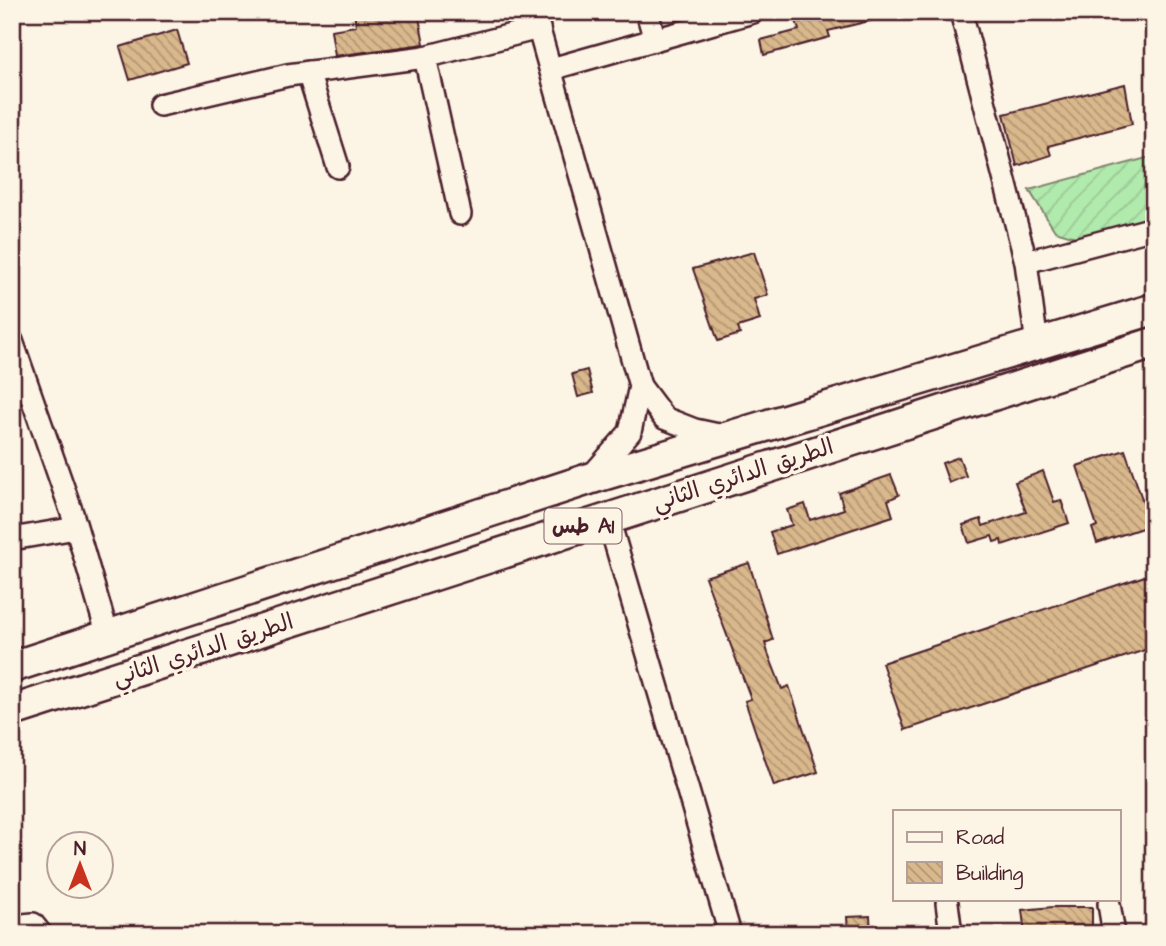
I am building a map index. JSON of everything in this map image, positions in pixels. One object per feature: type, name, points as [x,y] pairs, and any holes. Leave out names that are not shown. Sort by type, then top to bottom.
[{"type":"highway","name":"الطريق الدائري الثاني","points":[[12,667],[589,480],[1154,309]]},
{"type":"highway","name":"الطريق الدائري الثاني","points":[[12,712],[1154,343]]},
{"type":"highway","points":[[388,592],[331,598],[319,595],[319,583],[336,572],[508,512],[589,480]]},
{"type":"highway","points":[[108,636],[170,632],[176,640],[176,647],[166,656],[137,671]]},
{"type":"street","points":[[647,12],[654,40]]},
{"type":"street","points":[[551,69],[753,12]]},
{"type":"street","points":[[961,12],[1027,262],[1037,345]]},
{"type":"street","points":[[160,105],[307,72],[330,72],[425,57],[536,20],[640,386],[664,418],[695,430],[729,437]]},
{"type":"street","points":[[425,57],[460,214]]},
{"type":"street","points":[[307,72],[338,167]]},
{"type":"street","points":[[1027,262],[1154,228]]},
{"type":"street","points":[[14,351],[76,528],[108,636]]},
{"type":"street","points":[[589,480],[630,432],[640,386]]},
{"type":"street","points":[[608,518],[730,934]]},
{"type":"street","points":[[12,538],[76,528]]},
{"type":"street","points":[[947,903],[951,934]]},
{"type":"street","points":[[1109,904],[1114,934]]},
{"type":"street","points":[[12,926],[33,924],[41,934]]},
{"type":"green space","points":[[1154,156],[1154,223],[1089,241],[1055,231],[1029,190]]},
{"type":"building","points":[[354,12],[418,12],[424,44],[335,56],[331,30],[356,26]]},
{"type":"building","points":[[885,12],[886,17],[828,31],[830,37],[764,55],[761,40],[799,30],[794,14]]},
{"type":"building","points":[[177,30],[187,63],[130,80],[120,47]]},
{"type":"building","points":[[1125,84],[1132,124],[1048,146],[1051,155],[1017,166],[1004,114]]},
{"type":"building","points":[[754,252],[768,295],[754,299],[760,320],[738,327],[740,334],[718,341],[693,269]]},
{"type":"building","points":[[587,370],[593,393],[578,397],[572,374]]},
{"type":"building","points":[[1125,450],[1151,525],[1097,543],[1092,528],[1097,526],[1077,466]]},
{"type":"building","points":[[959,457],[966,476],[949,483],[942,463]]},
{"type":"building","points":[[1043,471],[1054,502],[1061,500],[1069,523],[1002,545],[1001,540],[994,542],[992,536],[969,543],[963,525],[981,519],[983,526],[1026,512],[1015,482]]},
{"type":"building","points":[[891,475],[899,495],[888,500],[893,516],[777,554],[770,532],[792,525],[787,510],[805,504],[810,520],[844,509],[839,493]]},
{"type":"building","points":[[749,563],[773,640],[765,643],[768,653],[782,689],[789,686],[818,772],[774,786],[745,701],[751,699],[705,577]]},
{"type":"building","points":[[1154,573],[1154,647],[905,730],[882,663]]},
{"type":"building","points":[[1092,907],[1092,934],[1025,934],[1022,910]]},
{"type":"building","points":[[870,916],[871,934],[848,934],[847,917]]}]
